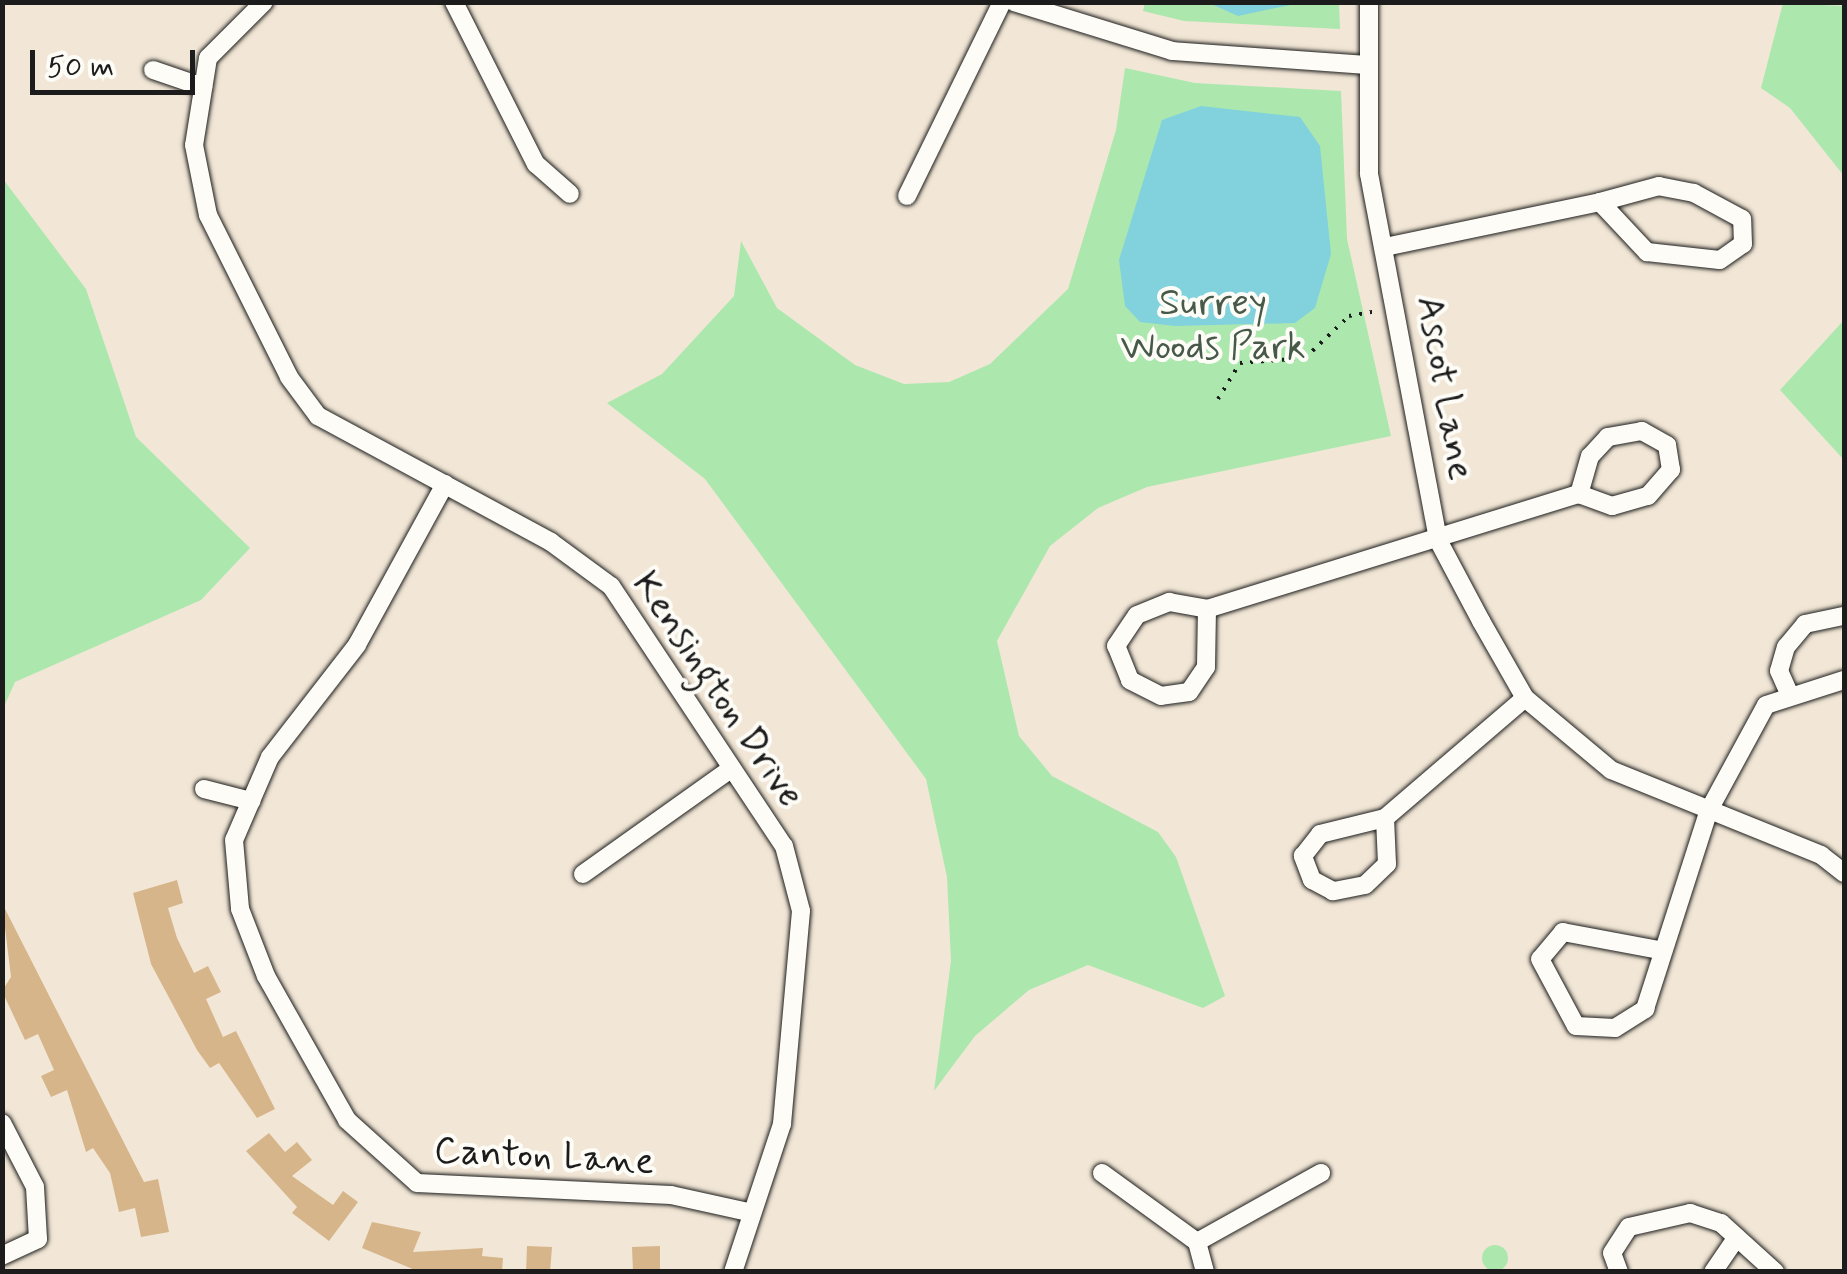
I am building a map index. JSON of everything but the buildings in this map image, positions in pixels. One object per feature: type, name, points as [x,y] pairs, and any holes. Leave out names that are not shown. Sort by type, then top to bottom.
[{"type":"street","name":"Kensington Drive","points":[[264,2],[208,58],[194,145],[208,215],[289,377],[318,416],[445,484],[611,586],[784,846],[802,911],[777,1154],[748,1212],[733,1272]]},
{"type":"street","points":[[454,2],[536,164],[570,194]]},
{"type":"street","points":[[907,196],[1002,2]]},
{"type":"street","points":[[1014,2],[1172,51],[1369,65]]},
{"type":"street","name":"Ascot Lane","points":[[1370,2],[1369,174],[1438,540],[1526,698],[1612,770],[1709,810],[1844,874]]},
{"type":"street","points":[[152,70],[203,87]]},
{"type":"street","points":[[1385,247],[1659,186],[1694,194],[1742,219],[1743,244],[1720,260],[1648,252],[1600,202]]},
{"type":"street","name":"Ascot Lane","points":[[1206,608],[1206,668],[1189,692],[1162,696],[1130,680],[1116,646],[1137,615],[1169,602],[1206,608],[1579,494],[1612,506],[1648,496],[1671,470],[1666,444],[1642,430],[1608,438],[1590,456],[1579,494]]},
{"type":"street","name":"Canton Lane","points":[[445,484],[357,645],[270,757],[234,840],[240,909],[266,976],[346,1120],[418,1182],[671,1196],[748,1212]]},
{"type":"street","points":[[1788,691],[1780,671],[1786,647],[1806,624],[1844,616]]},
{"type":"street","points":[[1659,950],[1563,932],[1540,959],[1576,1026],[1615,1028],[1644,1009],[1659,950],[1709,810],[1766,705],[1788,691],[1816,694],[1844,680]]},
{"type":"street","points":[[1385,818],[1387,864],[1364,885],[1333,890],[1312,880],[1303,856],[1320,834],[1385,818],[1526,698]]},
{"type":"street","points":[[583,874],[731,769]]},
{"type":"street","points":[[204,789],[251,801]]},
{"type":"street","points":[[2,1123],[34,1186],[38,1240],[2,1256]]},
{"type":"street","points":[[1102,1173],[1197,1242],[1205,1272]]},
{"type":"street","points":[[1197,1242],[1321,1173]]},
{"type":"street","points":[[1619,1272],[1612,1253],[1629,1227],[1690,1213],[1738,1237],[1775,1272]]},
{"type":"street","points":[[1713,1272],[1738,1237]]},
{"type":"path","points":[[1218,399],[1240,362],[1306,358],[1349,316],[1396,308]]},
{"type":"green space","points":[[1145,2],[1339,3],[1340,29],[1184,21],[1143,11]]},
{"type":"green space","points":[[1783,3],[1844,6],[1844,176],[1790,108],[1761,88]]},
{"type":"green space","name":"Surrey Woods Park","points":[[1125,68],[1195,83],[1341,91],[1347,239],[1391,436],[1147,487],[1098,508],[1050,546],[997,641],[1019,736],[1052,776],[1158,832],[1176,857],[1225,996],[1203,1008],[1088,965],[1029,990],[975,1036],[934,1091],[951,961],[947,877],[926,779],[705,479],[607,403],[662,374],[734,296],[741,241],[777,308],[855,365],[904,384],[949,382],[990,364],[1068,289],[1116,130]]},
{"type":"green space","points":[[3,179],[86,289],[136,437],[250,548],[201,600],[15,682],[3,709]]},
{"type":"green space","points":[[1844,320],[1844,460],[1780,390]]},
{"type":"green space","points":[[1495,1245],[1504,1249],[1508,1258],[1504,1267],[1495,1271],[1486,1267],[1482,1258],[1486,1249]]},
{"type":"water","points":[[1209,3],[1300,3],[1238,16]]},
{"type":"water","points":[[1201,106],[1300,117],[1320,146],[1331,254],[1315,308],[1295,323],[1175,326],[1140,322],[1125,306],[1119,260],[1162,120]]}]
